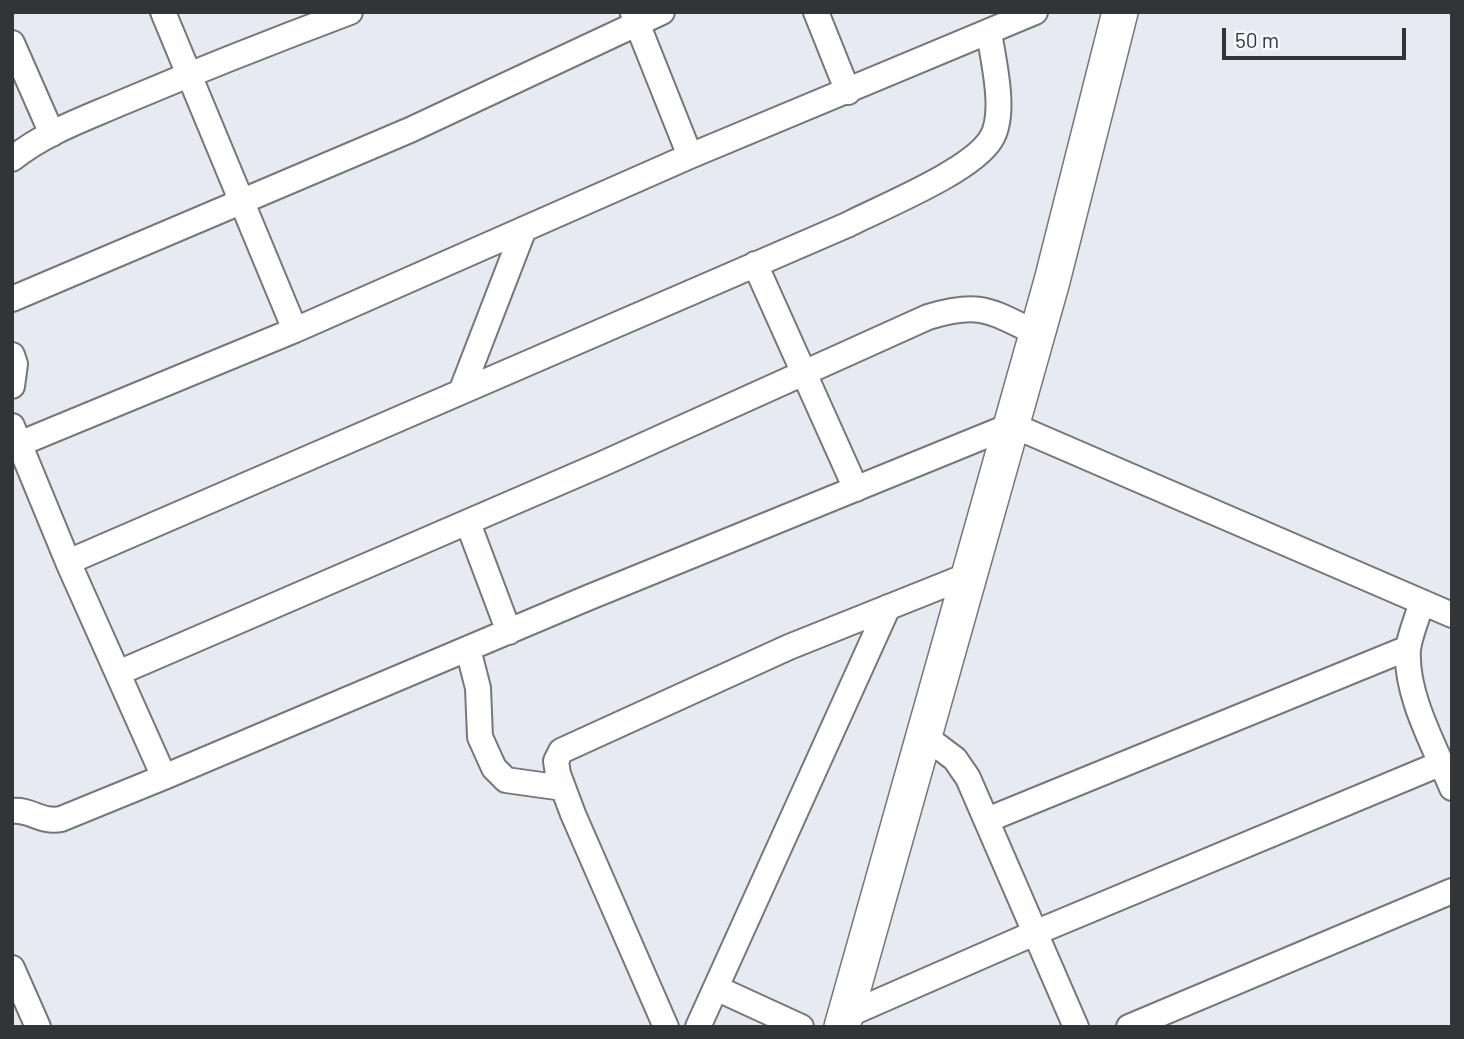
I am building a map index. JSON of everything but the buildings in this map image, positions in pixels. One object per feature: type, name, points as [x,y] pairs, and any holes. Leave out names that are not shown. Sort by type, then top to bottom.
[{"type":"street","points":[[163,12],[295,330]]},
{"type":"street","points":[[12,159],[35,142],[189,74],[350,12]]},
{"type":"street","points":[[12,299],[410,130],[636,19],[662,12]]},
{"type":"street","points":[[816,12],[848,92]]},
{"type":"street","points":[[164,778],[15,435],[295,330],[690,156],[1035,12]]},
{"type":"street","points":[[844,1022],[1038,334],[1120,12]]},
{"type":"street","points":[[636,19],[690,156]]},
{"type":"street","points":[[68,562],[847,225],[939,179],[971,159],[992,138],[999,98],[989,32]]},
{"type":"street","points":[[12,43],[52,134]]},
{"type":"street","points":[[461,392],[524,229]]},
{"type":"street","points":[[755,264],[856,489]]},
{"type":"street","points":[[118,673],[468,523],[928,317],[955,309],[987,309],[1038,334]]},
{"type":"street","points":[[12,355],[15,364],[12,386]]},
{"type":"street","points":[[12,811],[26,810],[49,821],[61,819],[1012,425],[1452,615]]},
{"type":"street","points":[[468,523],[509,632]]},
{"type":"street","points":[[666,1027],[563,788],[556,761],[561,751],[789,647],[969,575]]},
{"type":"street","points":[[1422,602],[1408,648],[1417,701],[1452,788]]},
{"type":"street","points":[[698,1027],[888,607]]},
{"type":"street","points":[[987,820],[1408,648]]},
{"type":"street","points":[[468,649],[478,688],[480,737],[494,768],[506,779],[563,788]]},
{"type":"street","points":[[923,735],[955,759],[968,778],[1076,1027]]},
{"type":"street","points":[[844,1022],[1037,932],[1442,763]]},
{"type":"street","points":[[1129,1027],[1452,891]]},
{"type":"street","points":[[12,968],[18,996],[38,1027]]},
{"type":"street","points":[[716,988],[801,1027]]}]
